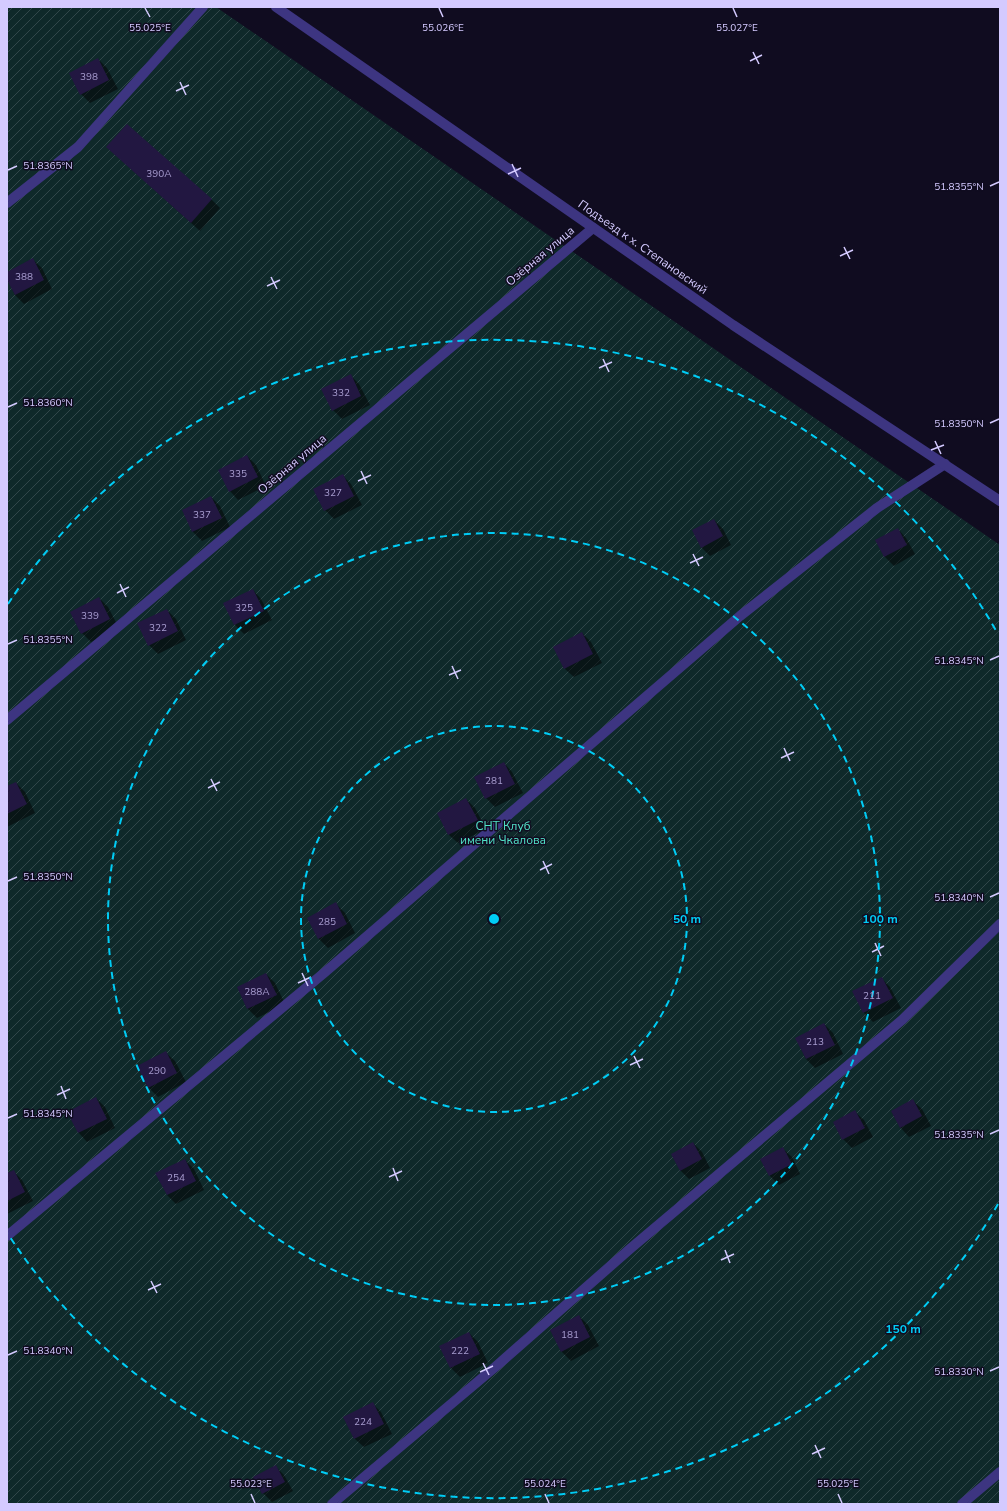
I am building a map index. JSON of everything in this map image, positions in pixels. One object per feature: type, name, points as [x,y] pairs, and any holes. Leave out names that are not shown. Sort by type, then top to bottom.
[{"type":"street","points":[[7,203],[78,147],[203,7]]},
{"type":"street","name":"Подъезд к х. Степановский","points":[[276,7],[733,325],[1000,501]]},
{"type":"street","name":"Озёрная улица","points":[[7,720],[594,228]]},
{"type":"street","points":[[7,1236],[324,973],[740,616],[877,508],[945,464]]},
{"type":"street","points":[[332,1504],[494,1368],[637,1243],[902,1020],[1000,924]]},
{"type":"street","points":[[962,1504],[1000,1472]]},
{"type":"green space","name":"СНТ Клуб имени Чкалова","points":[[7,7],[216,7],[1000,545],[1000,1504],[7,1504]]},
{"type":"building","points":[[98,58],[109,80],[80,95],[69,73]]},
{"type":"building","points":[[127,124],[212,199],[191,223],[106,147]]},
{"type":"building","points":[[33,258],[44,280],[15,295],[7,280],[7,272]]},
{"type":"building","points":[[351,374],[361,396],[332,411],[321,389]]},
{"type":"building","points":[[247,455],[258,477],[229,492],[218,470]]},
{"type":"building","points":[[343,474],[354,496],[324,511],[313,489]]},
{"type":"building","points":[[211,496],[222,518],[192,532],[182,510]]},
{"type":"building","points":[[714,519],[723,536],[701,548],[692,530]]},
{"type":"building","points":[[898,528],[907,545],[884,557],[875,540]]},
{"type":"building","points":[[253,589],[264,611],[234,625],[223,603]]},
{"type":"building","points":[[99,597],[110,619],[81,634],[70,612]]},
{"type":"building","points":[[167,609],[178,631],[148,646],[137,623]]},
{"type":"building","points":[[582,632],[593,654],[564,669],[553,647]]},
{"type":"building","points":[[504,762],[515,784],[485,799],[474,777]]},
{"type":"building","points":[[16,782],[27,804],[7,814],[7,786]]},
{"type":"building","points":[[466,798],[478,820],[448,835],[437,813]]},
{"type":"building","points":[[336,902],[347,924],[318,939],[307,918]]},
{"type":"building","points":[[266,973],[277,995],[247,1009],[237,987]]},
{"type":"building","points":[[882,977],[893,998],[863,1013],[852,991]]},
{"type":"building","points":[[824,1023],[835,1045],[806,1059],[795,1038]]},
{"type":"building","points":[[166,1051],[177,1073],[148,1088],[137,1066]]},
{"type":"building","points":[[96,1097],[107,1119],[78,1133],[67,1112]]},
{"type":"building","points":[[913,1099],[922,1116],[900,1128],[891,1111]]},
{"type":"building","points":[[855,1110],[865,1128],[842,1140],[833,1122]]},
{"type":"building","points":[[693,1142],[702,1159],[680,1171],[671,1154]]},
{"type":"building","points":[[783,1147],[792,1164],[769,1176],[760,1159]]},
{"type":"building","points":[[185,1159],[196,1181],[167,1195],[155,1173]]},
{"type":"building","points":[[14,1170],[25,1192],[7,1201],[7,1173]]},
{"type":"building","points":[[579,1315],[590,1337],[561,1352],[550,1330]]},
{"type":"building","points":[[469,1332],[480,1354],[450,1368],[439,1346]]},
{"type":"building","points":[[373,1402],[384,1424],[354,1439],[343,1417]]},
{"type":"building","points":[[276,1465],[285,1482],[262,1494],[253,1477]]}]
